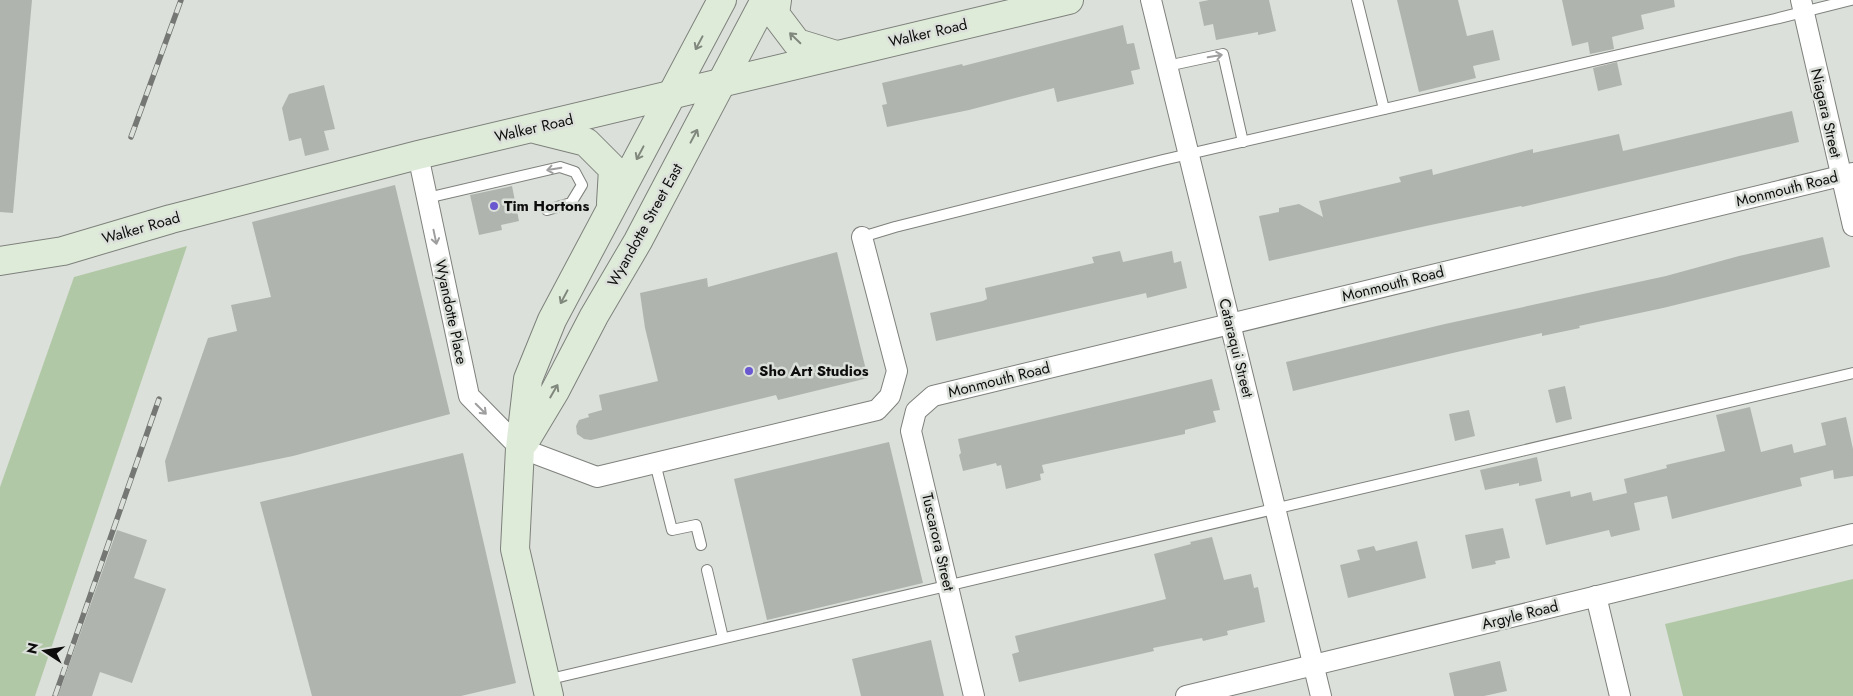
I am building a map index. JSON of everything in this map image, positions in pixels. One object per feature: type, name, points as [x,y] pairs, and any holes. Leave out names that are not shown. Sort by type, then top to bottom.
[{"type":"main road","name":"Wyandotte Street East","points":[[547,688],[515,549],[520,448],[528,379],[552,320],[722,0]]},
{"type":"main road","name":"Wyandotte Street East","points":[[520,448],[555,391],[594,316],[638,241],[765,0]]},
{"type":"main road","points":[[777,0],[775,14],[797,43],[836,55]]},
{"type":"main road","name":"Walker Road","points":[[0,261],[63,251],[171,218],[418,155],[1070,0]]},
{"type":"main road","points":[[532,129],[586,142],[613,168],[611,207]]},
{"type":"street","name":"Cataraqui Street","points":[[1151,0],[1321,696]]},
{"type":"street","name":"Niagara Street","points":[[1802,6],[1847,175],[1853,226]]},
{"type":"street","name":"Wyandotte Place","points":[[418,155],[469,396],[520,448]]},
{"type":"street","name":"Monmouth Road","points":[[933,396],[1847,175]]},
{"type":"street","points":[[520,448],[598,477],[876,410],[890,396],[897,371],[862,237]]},
{"type":"street","name":"Tuscarora Street","points":[[933,396],[916,411],[911,431],[974,696]]},
{"type":"street","name":"Argyle Road","points":[[1186,696],[1853,534]]},
{"type":"street","points":[[1596,596],[1620,696]]},
{"type":"lane","points":[[1357,0],[1384,109]]},
{"type":"lane","points":[[862,237],[895,227],[1802,6],[1851,0]]},
{"type":"lane","points":[[1167,66],[1223,54],[1242,142]]},
{"type":"lane","points":[[427,198],[560,167],[575,172],[582,185],[571,204],[547,210]]},
{"type":"lane","points":[[547,688],[723,638],[1853,373]]},
{"type":"lane","points":[[655,463],[672,530],[696,524],[701,545]]},
{"type":"lane","points":[[707,570],[723,638]]},
{"type":"green space","points":[[187,246],[35,696],[0,696],[0,487],[74,277]]},
{"type":"green space","points":[[1853,579],[1853,696],[1683,696],[1665,624]]},
{"type":"building","points":[[0,0],[32,0],[13,213],[0,212]]},
{"type":"building","points":[[1209,0],[1269,0],[1276,31],[1258,35],[1258,32],[1216,40],[1213,24],[1204,26],[1199,2]]},
{"type":"building","points":[[1397,0],[1458,0],[1467,36],[1493,30],[1500,60],[1473,66],[1476,78],[1419,92]]},
{"type":"building","points":[[1562,0],[1674,0],[1675,7],[1641,15],[1644,29],[1612,37],[1614,49],[1590,54],[1588,42],[1572,46]]},
{"type":"building","points":[[1123,25],[1127,44],[1134,43],[1140,69],[1131,71],[1134,84],[1057,102],[1054,88],[969,110],[887,127],[882,105],[887,104],[882,83],[962,64],[963,66]]},
{"type":"building","points":[[1617,62],[1622,85],[1598,91],[1593,68]]},
{"type":"building","points":[[324,85],[335,129],[324,131],[329,150],[305,156],[301,138],[289,141],[282,108],[289,94]]},
{"type":"building","points":[[1792,111],[1799,142],[1522,207],[1269,261],[1259,216],[1279,212],[1279,208],[1299,204],[1323,217],[1319,201],[1401,182],[1399,177],[1432,169],[1433,175],[1533,149],[1533,153],[1619,134],[1623,151]]},
{"type":"building","points":[[395,185],[450,414],[293,456],[168,482],[165,461],[208,338],[237,331],[231,305],[271,297],[252,222]]},
{"type":"building","name":"Tim Hortons","points":[[512,186],[519,221],[501,225],[502,230],[479,235],[470,195]]},
{"type":"building","points":[[1823,237],[1830,267],[1663,308],[1579,326],[1580,328],[1542,336],[1542,333],[1293,391],[1286,362],[1445,324],[1666,276],[1739,256]]},
{"type":"building","points":[[1120,251],[1123,262],[1172,251],[1174,263],[1181,261],[1187,288],[1147,298],[1146,293],[936,341],[930,313],[983,301],[987,299],[985,288],[1094,263],[1092,257]]},
{"type":"building","points":[[837,252],[868,378],[778,400],[776,395],[591,440],[584,439],[577,434],[576,426],[579,420],[589,417],[588,414],[602,410],[599,395],[658,381],[645,328],[640,293],[707,278],[708,287]]},
{"type":"building","points":[[1212,379],[1220,410],[1213,411],[1216,422],[1185,430],[1185,434],[1042,465],[1044,473],[1040,474],[1041,480],[1006,489],[1001,465],[997,466],[996,463],[963,471],[958,439]]},
{"type":"building","points":[[1565,386],[1572,419],[1556,423],[1548,390]]},
{"type":"building","points":[[1750,407],[1761,452],[1792,444],[1794,453],[1826,445],[1821,423],[1846,417],[1853,449],[1853,476],[1834,479],[1833,470],[1800,478],[1802,486],[1672,519],[1667,496],[1634,503],[1640,530],[1611,537],[1609,530],[1546,545],[1535,499],[1570,491],[1571,497],[1591,492],[1593,501],[1627,493],[1624,479],[1667,468],[1666,465],[1725,451],[1716,415]]},
{"type":"building","points":[[1469,410],[1475,436],[1455,441],[1449,414]]},
{"type":"building","points":[[889,442],[923,583],[767,620],[734,479]]},
{"type":"building","points":[[463,453],[516,683],[461,696],[312,696],[260,502]]},
{"type":"building","points":[[1537,457],[1542,481],[1519,486],[1519,483],[1485,490],[1480,470]]},
{"type":"building","points":[[1503,528],[1510,558],[1495,561],[1496,564],[1472,569],[1465,535]]},
{"type":"building","points":[[117,530],[147,540],[134,578],[166,589],[132,683],[100,672],[92,696],[58,696]]},
{"type":"building","points":[[1212,537],[1224,580],[1251,574],[1254,588],[1258,587],[1265,622],[1227,631],[1228,635],[1203,641],[1202,638],[1153,648],[1154,651],[1019,682],[1012,654],[1019,652],[1015,636],[1166,599],[1154,554]]},
{"type":"building","points":[[1417,541],[1426,578],[1348,598],[1340,565],[1360,560],[1357,550],[1374,546],[1376,551]]},
{"type":"building","points":[[931,640],[944,696],[861,696],[852,659]]},
{"type":"building","points":[[1500,661],[1507,691],[1484,696],[1454,696],[1449,673]]},
{"type":"railway","points":[[131,137],[181,0]]},
{"type":"railway","points":[[55,696],[159,399]]},
{"type":"place","name":"Tim Hortons","points":[[494,206]]},
{"type":"place","name":"Sho Art Studios","points":[[749,371]]}]
